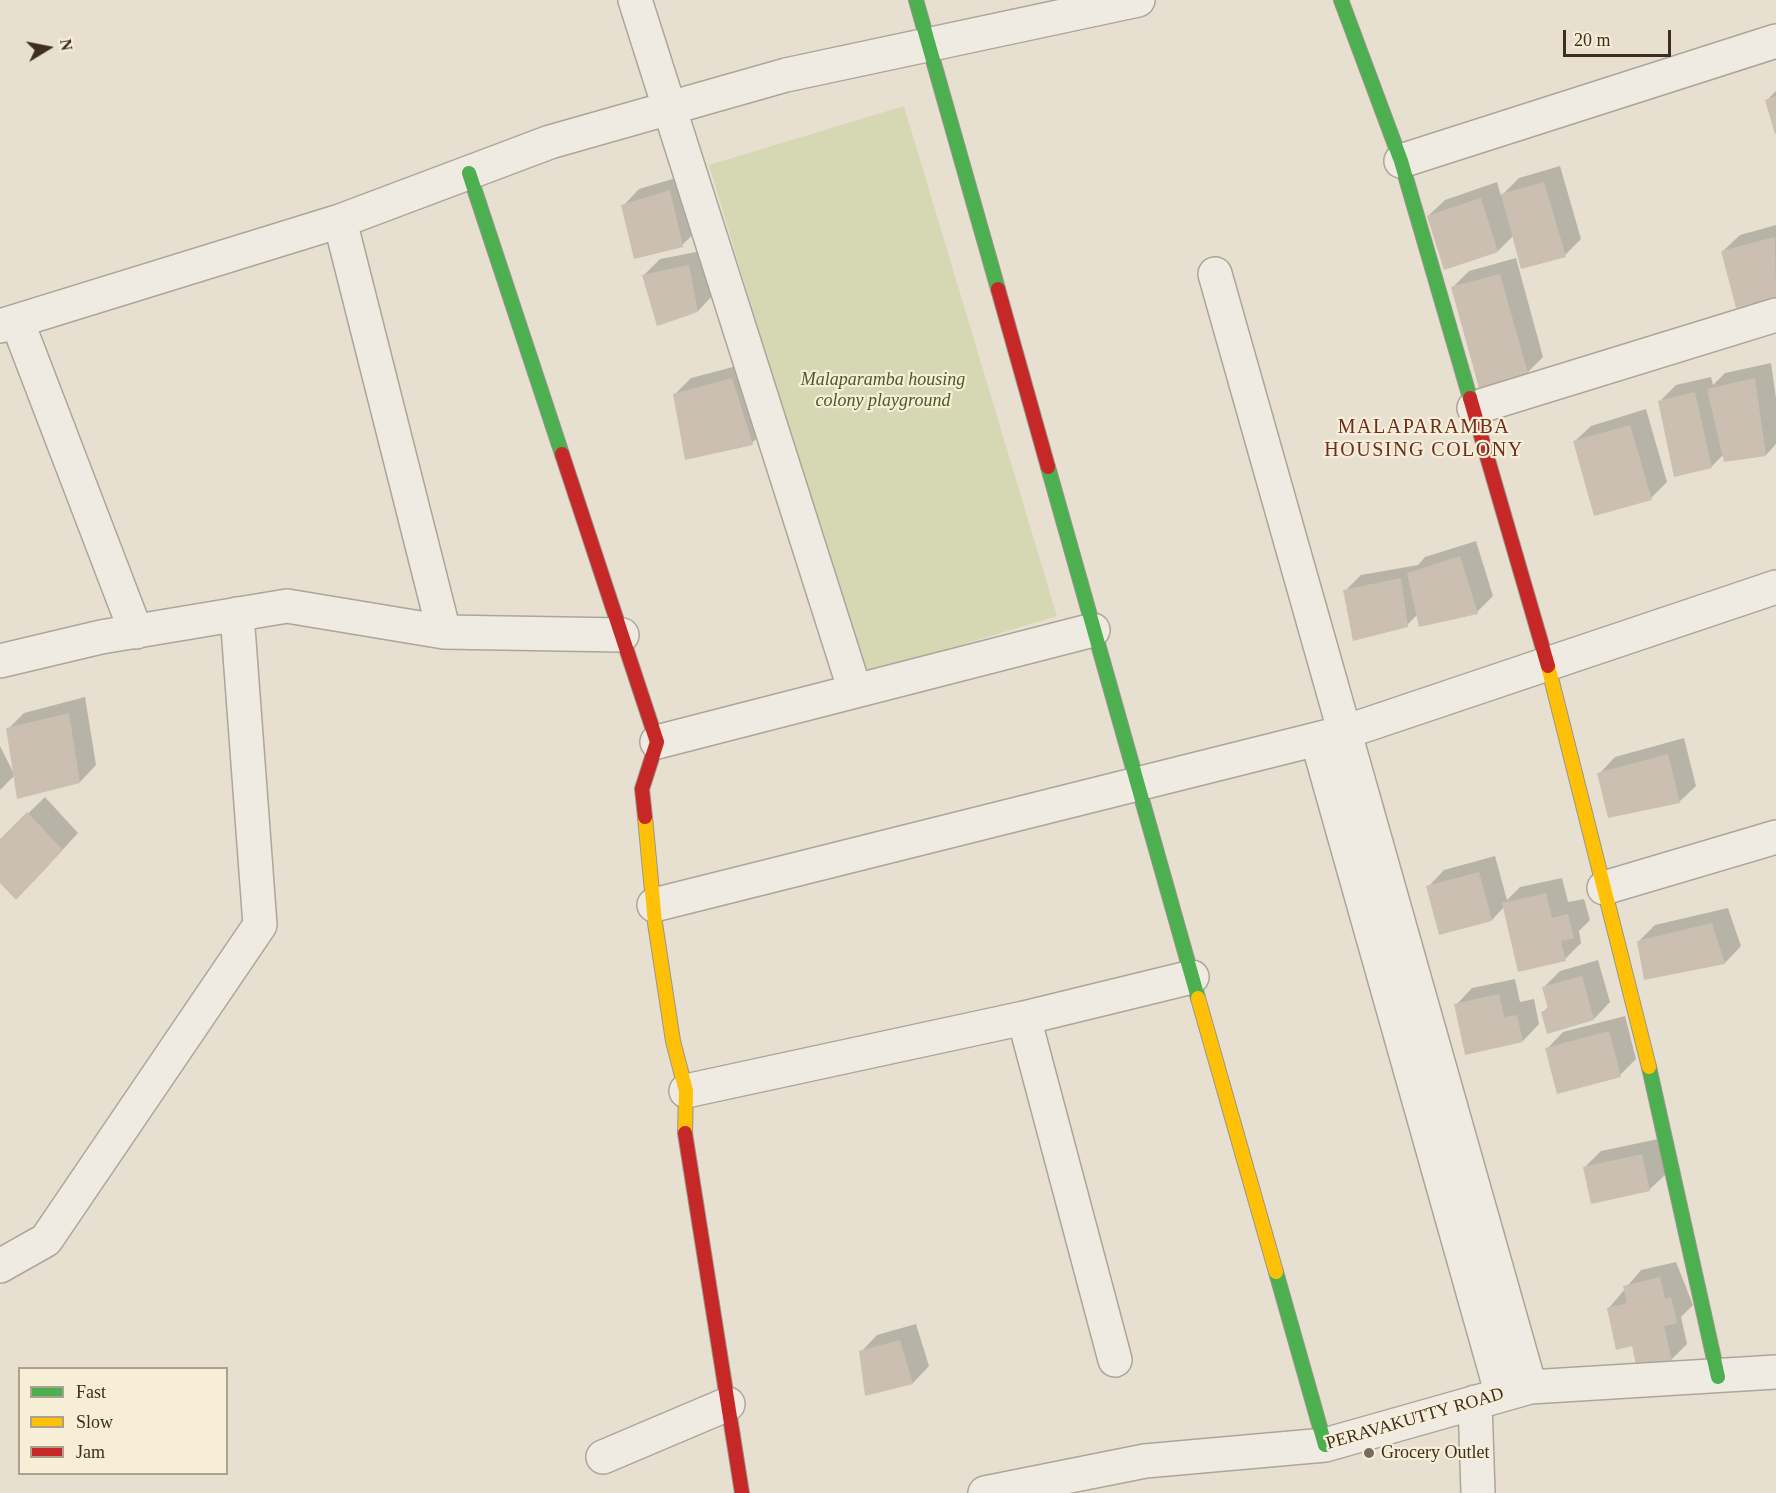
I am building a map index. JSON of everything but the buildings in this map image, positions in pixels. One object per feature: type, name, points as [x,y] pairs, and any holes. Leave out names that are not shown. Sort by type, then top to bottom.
[{"type":"street","points":[[635,0],[671,107],[855,691]]},
{"type":"street","points":[[916,0],[1325,1445]]},
{"type":"street","points":[[136,632],[9,324],[340,221],[550,142],[671,107],[786,75],[1138,0]]},
{"type":"street","points":[[1341,0],[1401,161],[1547,664],[1642,1034],[1718,1377]]},
{"type":"street","points":[[1401,161],[1776,41]]},
{"type":"street","points":[[469,173],[657,742],[642,789],[654,905],[673,1041],[686,1091],[684,1125],[742,1493]]},
{"type":"street","points":[[340,221],[444,632]]},
{"type":"street","points":[[1215,274],[1331,736],[1502,1395],[1478,1493]]},
{"type":"street","points":[[1474,408],[1776,315]]},
{"type":"street","points":[[654,905],[1331,736],[1776,586]]},
{"type":"street","points":[[0,661],[136,632],[287,606],[444,632],[622,635]]},
{"type":"street","points":[[0,1266],[46,1240],[260,925],[237,615]]},
{"type":"street","points":[[657,742],[1093,630]]},
{"type":"street","points":[[1604,888],[1776,837]]},
{"type":"street","points":[[686,1091],[1024,1018],[1192,977]]},
{"type":"street","points":[[1024,1018],[1114,1360]]},
{"type":"street","name":"PERAVAKUTTY ROAD","points":[[985,1493],[1145,1461],[1325,1445],[1502,1395],[1776,1372]]},
{"type":"street","points":[[603,1457],[728,1404]]},
{"type":"green space","name":"Malaparamba housing colony playground","points":[[904,106],[1057,616],[862,675],[709,165]]},
{"type":"traffic: fast","points":[[916,0],[998,289]]},
{"type":"traffic: fast","points":[[1341,0],[1401,161],[1470,398]]},
{"type":"traffic: fast","points":[[469,173],[562,454]]},
{"type":"traffic: fast","points":[[1048,467],[1198,998]]},
{"type":"traffic: fast","points":[[1649,1067],[1718,1377]]},
{"type":"traffic: fast","points":[[1276,1272],[1325,1445]]},
{"type":"traffic: slow","points":[[1548,666],[1649,1067]]},
{"type":"traffic: slow","points":[[645,817],[655,923],[673,1041],[686,1091],[685,1133]]},
{"type":"traffic: slow","points":[[1198,998],[1276,1272]]},
{"type":"traffic: jam","points":[[998,289],[1048,467]]},
{"type":"traffic: jam","points":[[1470,398],[1548,666]]},
{"type":"traffic: jam","points":[[562,454],[657,742],[642,789],[645,817]]},
{"type":"traffic: jam","points":[[685,1133],[742,1493]]},
{"type":"place","name":"Grocery Outlet","points":[[1369,1453]]},
{"type":"district","name":"MALAPARAMBA HOUSING COLONY","points":[[1424,440]]}]
